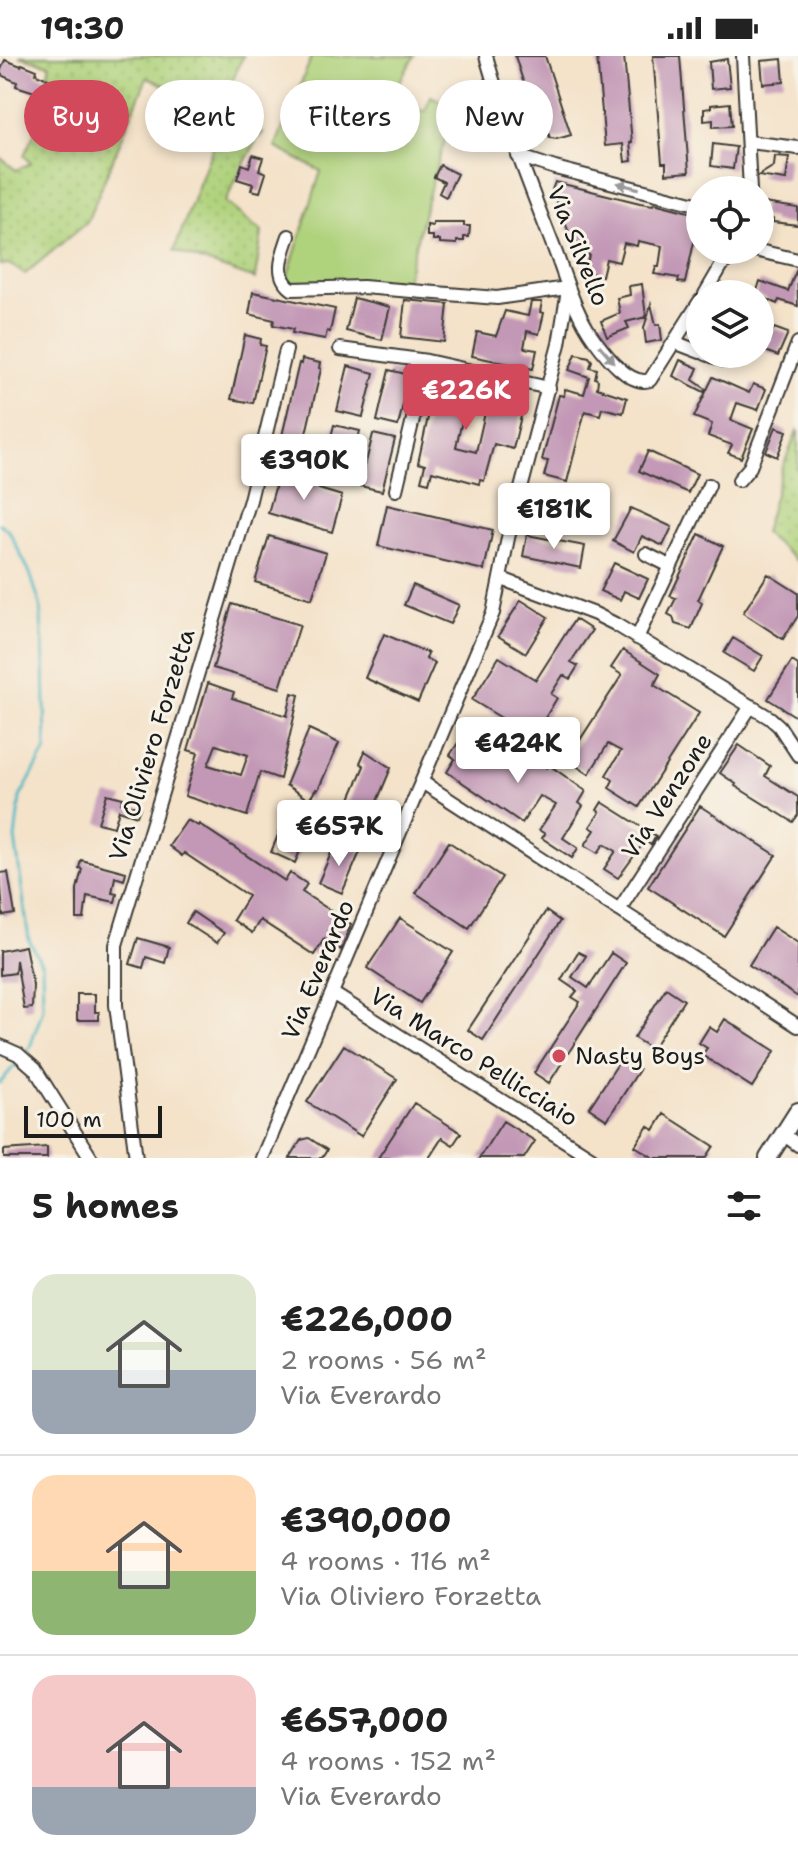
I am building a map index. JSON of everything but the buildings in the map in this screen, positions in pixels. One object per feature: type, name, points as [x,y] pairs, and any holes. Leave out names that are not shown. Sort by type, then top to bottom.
[{"type":"main road","points":[[768,1158],[798,1111]]},
{"type":"street","name":"Via Silvello","points":[[486,56],[518,156],[568,289],[593,338],[615,364],[641,382],[654,376],[686,323]]},
{"type":"street","points":[[743,56],[750,176]]},
{"type":"street","points":[[749,142],[798,148]]},
{"type":"street","points":[[518,156],[686,201]]},
{"type":"street","points":[[527,179],[536,167],[555,168]]},
{"type":"street","points":[[289,236],[281,273],[282,280],[292,289],[375,288],[497,298],[568,289]]},
{"type":"street","points":[[774,254],[798,260]]},
{"type":"street","name":"Via Everardo","points":[[262,1158],[481,645],[502,579],[508,538],[549,388],[568,289]]},
{"type":"street","points":[[559,344],[572,326],[587,327]]},
{"type":"street","points":[[674,342],[686,347]]},
{"type":"street","points":[[739,480],[750,467],[798,343]]},
{"type":"street","points":[[340,349],[427,361],[549,388]]},
{"type":"street","name":"Via Oliviero Forzetta","points":[[136,1158],[116,1005],[116,945],[250,500],[286,350]]},
{"type":"street","points":[[396,490],[427,361]]},
{"type":"street","points":[[637,638],[709,485]]},
{"type":"street","points":[[646,554],[670,566]]},
{"type":"street","points":[[502,579],[595,614],[637,638],[779,726],[798,755]]},
{"type":"street","name":"Via Venzone","points":[[619,910],[751,706]]},
{"type":"street","points":[[422,782],[798,1026]]},
{"type":"street","name":"Via Marco Pellicciaio","points":[[332,993],[592,1158]]},
{"type":"street","points":[[0,1046],[18,1054],[35,1069],[91,1158]]},
{"type":"street","points":[[783,1134],[798,1145]]},
{"type":"green space","points":[[19,56],[243,56],[233,80],[147,78],[129,121],[129,80],[47,80],[50,65]]},
{"type":"green space","points":[[312,56],[414,56],[401,80],[302,80]]},
{"type":"green space","points":[[431,96],[436,98],[436,152],[441,152],[406,281],[284,287],[321,171],[285,152],[420,152],[420,110],[425,111]]},
{"type":"green space","points":[[25,152],[116,152],[87,222],[25,274],[9,264],[0,265],[0,157],[16,170],[31,163],[24,155]]},
{"type":"green space","points":[[211,152],[250,152],[225,202],[262,232],[255,279],[174,251]]},
{"type":"green space","points":[[798,429],[798,562],[764,533],[782,469]]},
{"type":"waterway","points":[[0,524],[9,531],[30,573],[40,604],[44,662],[46,750],[20,797],[15,838],[29,940],[42,965],[43,1009],[25,1053]]},
{"type":"waterway","points":[[0,1083],[15,1065]]},
{"type":"place","name":"Nasty Boys","points":[[559,1056]]}]
